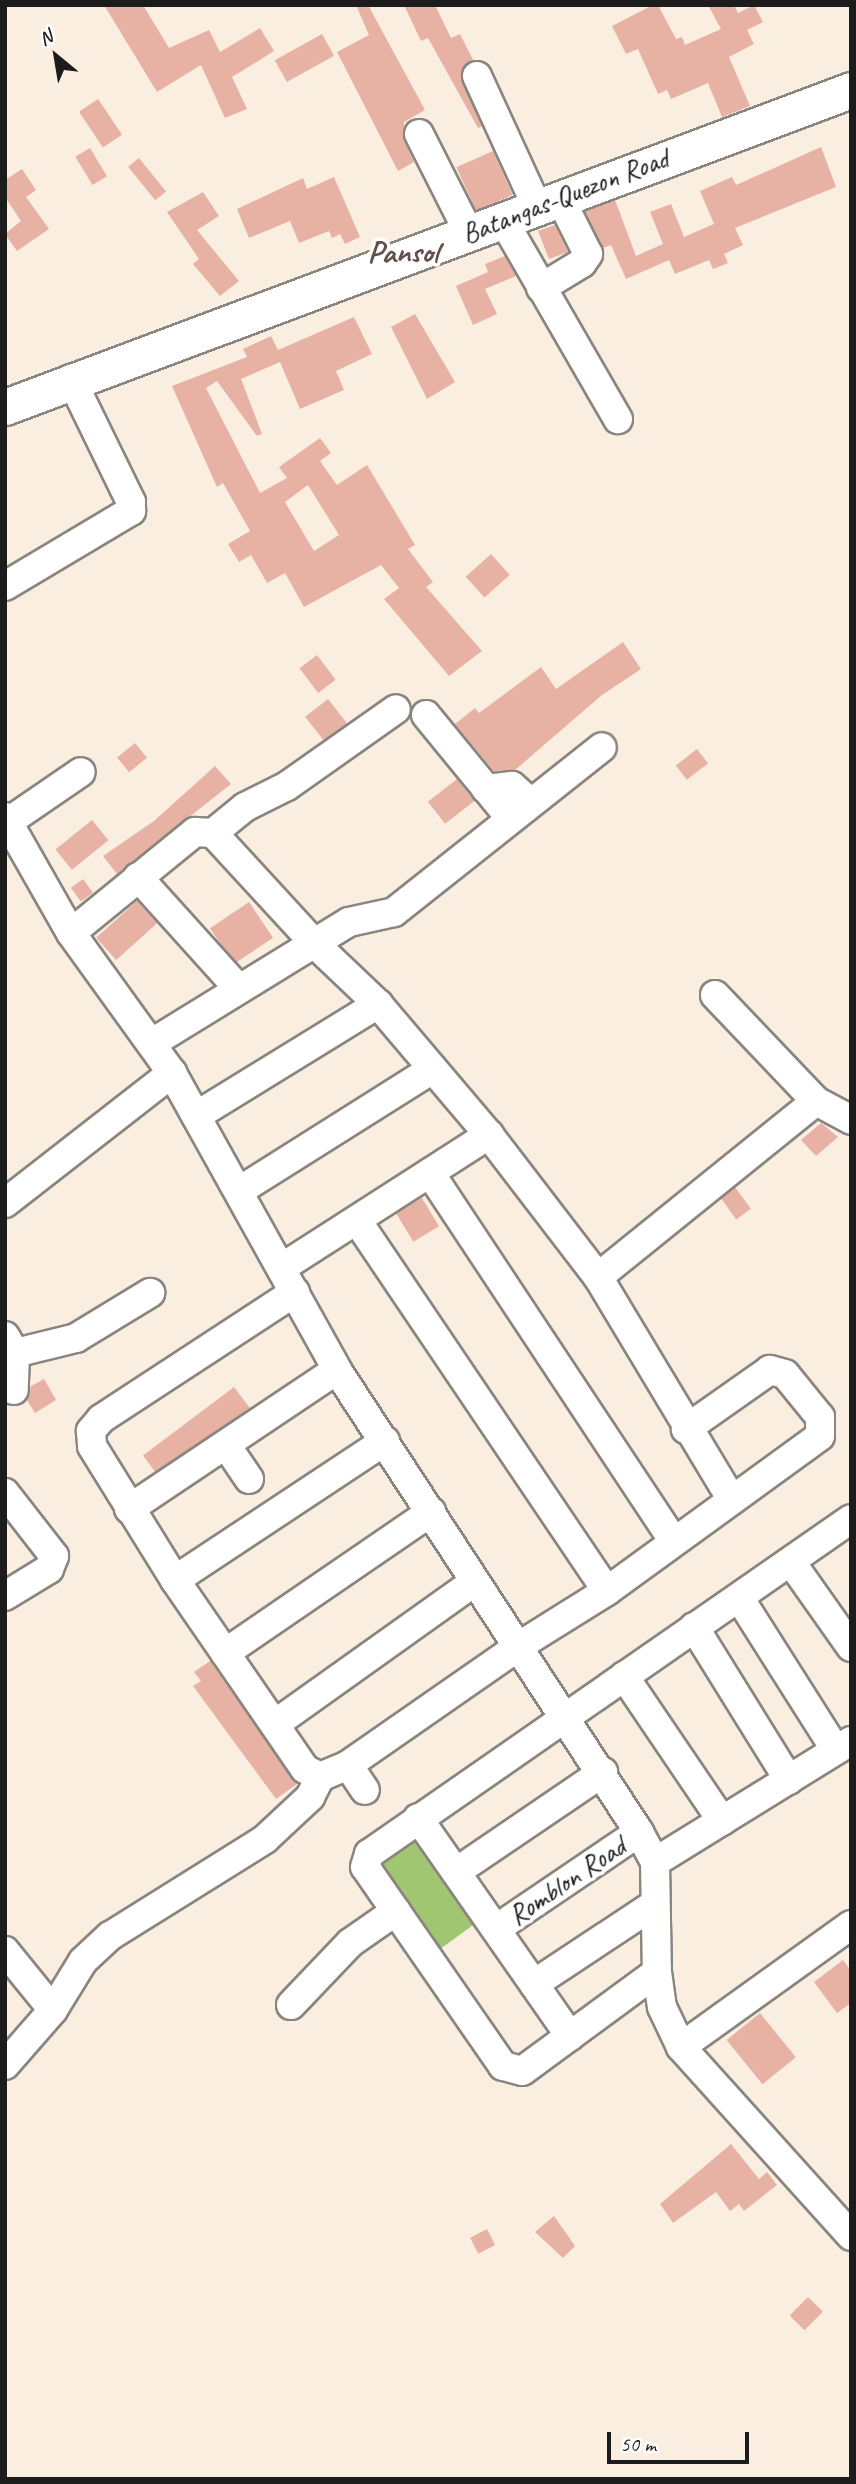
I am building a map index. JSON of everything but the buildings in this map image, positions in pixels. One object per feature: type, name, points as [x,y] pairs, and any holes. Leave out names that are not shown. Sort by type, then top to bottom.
[{"type":"main road","name":"Batangas-Quezon Road","points":[[5,407],[71,379],[849,94]]},
{"type":"street","points":[[477,76],[549,203],[588,254],[582,263],[541,288]]},
{"type":"street","points":[[419,134],[469,233]]},
{"type":"street","points":[[503,220],[618,419]]},
{"type":"street","points":[[5,586],[131,511],[131,502],[71,379]]},
{"type":"street","points":[[71,933],[195,832],[213,833],[245,807],[287,786],[396,709]]},
{"type":"street","points":[[426,715],[486,789],[521,811]]},
{"type":"street","points":[[152,1043],[238,988],[316,945],[357,918],[394,912],[602,747]]},
{"type":"street","points":[[81,772],[7,819],[71,933],[172,1073],[289,1279],[337,1370],[474,1582],[603,1772],[639,1832],[655,1862],[657,1972],[662,2007],[681,2047],[851,2236]]},
{"type":"street","points":[[213,833],[316,945],[378,1004],[489,1135],[598,1277],[686,1429],[732,1500]]},
{"type":"street","points":[[138,877],[238,988]]},
{"type":"street","points":[[715,995],[816,1101],[851,1121]]},
{"type":"street","points":[[196,1116],[378,1004]]},
{"type":"street","points":[[239,1191],[433,1069]]},
{"type":"street","points":[[5,1203],[172,1073]]},
{"type":"street","points":[[598,1277],[816,1101]]},
{"type":"street","points":[[320,1777],[305,1769],[175,1580],[92,1446],[91,1431],[101,1419],[289,1279],[358,1222],[489,1135]]},
{"type":"street","points":[[430,1173],[674,1542]]},
{"type":"street","points":[[358,1222],[607,1591]]},
{"type":"street","points":[[14,1390],[10,1344],[76,1338],[150,1293]]},
{"type":"street","points":[[129,1509],[337,1370]]},
{"type":"street","points":[[5,2065],[53,2010],[83,1961],[110,1936],[265,1839],[310,1797],[320,1777],[348,1765],[519,1646],[607,1591],[820,1436],[820,1417],[785,1374],[770,1370],[686,1429]]},
{"type":"street","points":[[175,1580],[385,1441]]},
{"type":"street","points":[[226,1445],[248,1479]]},
{"type":"street","points":[[5,1493],[54,1556],[49,1570],[5,1596]]},
{"type":"street","points":[[225,1653],[431,1512]]},
{"type":"street","points":[[657,1972],[522,2071],[503,2066],[365,1867],[369,1854],[564,1716],[694,1627],[740,1599],[850,1520]]},
{"type":"street","points":[[792,1562],[851,1647]]},
{"type":"street","points":[[275,1724],[474,1582]]},
{"type":"street","points":[[655,1862],[843,1745],[740,1599]]},
{"type":"street","points":[[694,1627],[789,1780]]},
{"type":"street","points":[[624,1676],[722,1821]]},
{"type":"street","points":[[348,1765],[365,1790]]},
{"type":"street","points":[[456,1872],[603,1772]]},
{"type":"street","points":[[418,1818],[570,2036]]},
{"type":"street","name":"Romblon Road","points":[[496,1930],[639,1832]]},
{"type":"street","points":[[534,1984],[655,1904]]},
{"type":"street","points":[[291,2005],[350,1943],[396,1911]]},
{"type":"street","points":[[681,2047],[851,1925]]},
{"type":"street","points":[[5,1951],[53,2010]]},
{"type":"green space","points":[[418,1839],[478,1922],[434,1953],[374,1871]]},
{"type":"district","name":"Pansol","points":[[403,252]]}]
